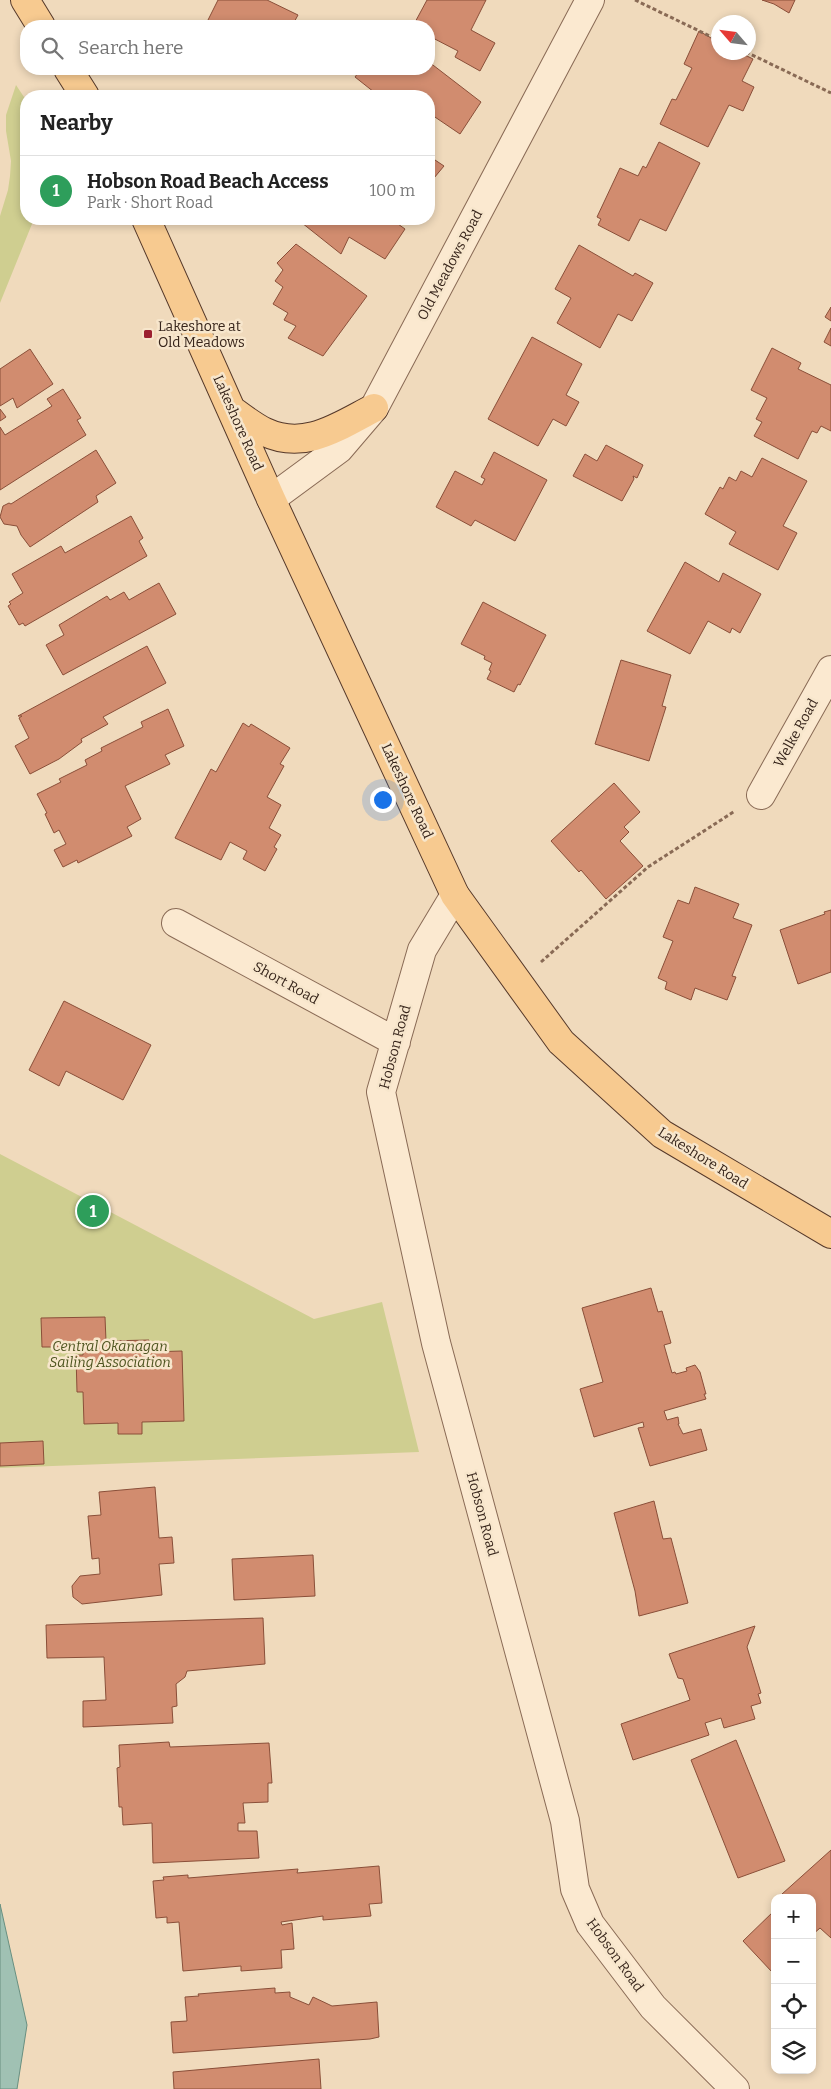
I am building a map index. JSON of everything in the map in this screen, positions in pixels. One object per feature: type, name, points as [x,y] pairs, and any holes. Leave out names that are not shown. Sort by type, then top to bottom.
[{"type":"main road","points":[[25,0],[37,20]]},
{"type":"main road","points":[[72,75],[81,90]]},
{"type":"main road","name":"Lakeshore Road","points":[[149,225],[232,411],[455,894],[561,1042],[662,1134],[831,1234]]},
{"type":"main road","points":[[232,411],[266,432],[294,440],[326,433],[374,408]]},
{"type":"street","name":"Old Meadows Road","points":[[272,498],[339,449],[374,408],[590,0]]},
{"type":"street","name":"Welke Road","points":[[761,795],[829,679]]},
{"type":"street","name":"Hobson Road","points":[[455,894],[422,950],[381,1092],[436,1343],[565,1821],[575,1889],[590,1924],[653,2007],[735,2089]]},
{"type":"street","name":"Short Road","points":[[176,923],[396,1042]]},
{"type":"path","points":[[636,0],[711,37]]},
{"type":"path","points":[[756,57],[831,93]]},
{"type":"path","points":[[518,982],[648,867],[761,795]]},
{"type":"green space","points":[[16,85],[20,91],[20,225],[32,225],[0,303],[0,216],[8,190],[11,161],[6,131],[6,115]]},
{"type":"green space","name":"Central Okanagan Sailing Association","points":[[0,1154],[314,1319],[382,1302],[419,1452],[0,1468]]},
{"type":"shaded area","points":[[0,1904],[27,2025],[17,2089],[0,2089]]},
{"type":"building","points":[[218,0],[267,0],[298,15],[295,20],[208,20]]},
{"type":"building","points":[[427,0],[486,0],[471,30],[495,43],[480,71],[455,57],[458,51],[435,39],[435,20],[416,20]]},
{"type":"building","points":[[762,0],[795,0],[789,13],[774,4]]},
{"type":"building","points":[[699,31],[711,38],[711,60],[752,60],[742,81],[754,87],[743,111],[729,105],[708,147],[660,124],[672,99],[676,100],[692,68],[684,64]]},
{"type":"building","points":[[435,67],[481,102],[460,134],[435,117],[435,90],[371,90],[355,77],[356,75],[435,75]]},
{"type":"building","points":[[659,142],[700,163],[666,231],[640,219],[629,241],[598,225],[601,219],[597,217],[620,168],[638,176],[643,166],[646,168]]},
{"type":"building","points":[[435,160],[444,166],[435,177]]},
{"type":"building","points":[[305,225],[399,225],[405,229],[385,259],[349,237],[341,254]]},
{"type":"building","points":[[296,244],[367,296],[323,356],[288,338],[296,326],[284,320],[288,313],[273,304],[283,287],[275,281],[283,270],[277,263]]},
{"type":"building","points":[[579,245],[633,276],[635,273],[653,283],[632,321],[618,314],[600,348],[557,323],[571,298],[555,289]]},
{"type":"building","points":[[831,307],[831,321],[825,317]]},
{"type":"building","points":[[831,328],[831,346],[824,342]]},
{"type":"building","points":[[532,337],[582,364],[566,395],[579,402],[566,426],[553,419],[538,446],[488,419]]},
{"type":"building","points":[[772,348],[801,363],[798,369],[831,385],[831,431],[821,426],[817,433],[812,431],[798,459],[754,436],[762,422],[756,419],[767,398],[751,390]]},
{"type":"building","points":[[30,349],[53,384],[17,408],[13,398],[0,406],[0,369]]},
{"type":"building","points":[[63,389],[81,418],[77,420],[86,435],[0,490],[0,427],[5,435],[52,406],[47,399]]},
{"type":"building","points":[[0,409],[6,417],[0,421]]},
{"type":"building","points":[[606,445],[643,465],[637,478],[633,476],[634,479],[622,501],[573,476],[585,454],[597,461]]},
{"type":"building","points":[[96,450],[116,483],[96,496],[98,502],[30,547],[17,526],[4,524],[0,517],[3,506],[11,504]]},
{"type":"building","points":[[494,452],[547,480],[515,541],[475,520],[471,526],[436,507],[455,471],[482,485],[485,479],[481,477]]},
{"type":"building","points":[[762,458],[807,481],[783,526],[797,533],[778,570],[729,544],[736,532],[705,514],[720,487],[723,489],[729,477],[736,481],[741,471],[752,477]]},
{"type":"building","points":[[131,516],[143,538],[139,541],[147,556],[25,626],[23,623],[19,625],[8,606],[11,604],[9,602],[23,593],[12,574],[61,546],[65,553]]},
{"type":"building","points":[[685,562],[719,582],[723,573],[761,594],[740,633],[732,628],[730,633],[708,621],[690,654],[647,631]]},
{"type":"building","points":[[159,583],[176,614],[63,675],[46,645],[64,635],[59,625],[107,596],[110,600],[124,592],[129,600]]},
{"type":"building","points":[[483,602],[546,635],[520,685],[518,684],[514,692],[487,679],[492,663],[484,659],[485,656],[461,644]]},
{"type":"building","points":[[147,646],[166,683],[103,717],[108,724],[81,739],[82,742],[59,759],[30,774],[15,746],[29,738],[19,718],[22,716],[18,716]]},
{"type":"building","points":[[621,660],[671,675],[662,706],[666,707],[649,761],[595,744]]},
{"type":"building","points":[[168,709],[184,746],[165,755],[170,764],[125,786],[141,819],[127,827],[132,836],[78,863],[77,860],[63,867],[54,850],[66,844],[59,830],[54,833],[45,814],[47,813],[37,794],[61,782],[59,779],[87,765],[85,760],[102,751],[101,748],[143,727],[141,722]]},
{"type":"building","points":[[243,723],[249,727],[251,724],[290,748],[280,764],[284,766],[267,797],[281,805],[269,828],[281,835],[274,847],[277,849],[265,871],[243,859],[247,851],[230,842],[221,860],[175,838],[211,769],[216,772]]},
{"type":"building","points":[[614,783],[640,812],[624,827],[629,832],[620,841],[643,866],[606,899],[581,870],[579,872],[551,841]]},
{"type":"building","points":[[695,887],[739,904],[733,918],[752,925],[732,976],[736,977],[727,1000],[695,988],[691,1000],[665,989],[667,982],[658,978],[673,941],[663,937],[678,900],[689,904]]},
{"type":"building","points":[[831,910],[831,972],[798,984],[780,930],[825,914],[824,912]]},
{"type":"building","points":[[64,1001],[151,1045],[123,1100],[66,1071],[59,1086],[29,1070]]},
{"type":"building","points":[[651,1288],[658,1312],[662,1311],[671,1343],[664,1345],[672,1373],[675,1372],[676,1374],[687,1371],[686,1368],[695,1365],[700,1372],[706,1394],[704,1394],[706,1399],[664,1411],[667,1420],[678,1417],[678,1424],[683,1434],[701,1429],[707,1450],[650,1466],[638,1428],[644,1427],[643,1422],[594,1437],[580,1389],[603,1382],[582,1308]]},
{"type":"building","points":[[105,1317],[106,1341],[149,1340],[149,1352],[182,1351],[184,1421],[142,1422],[142,1434],[118,1434],[118,1423],[84,1424],[83,1392],[77,1392],[76,1355],[83,1355],[83,1347],[42,1347],[41,1318]]},
{"type":"building","points":[[43,1441],[44,1464],[0,1466],[0,1443]]},
{"type":"building","points":[[155,1487],[159,1538],[172,1537],[174,1563],[159,1564],[162,1595],[82,1604],[73,1597],[72,1586],[80,1576],[100,1574],[99,1558],[92,1559],[88,1516],[101,1515],[99,1492]]},
{"type":"building","points":[[654,1501],[663,1539],[671,1538],[688,1603],[639,1616],[635,1591],[614,1513]]},
{"type":"building","points":[[313,1555],[315,1596],[234,1600],[232,1559]]},
{"type":"building","points":[[263,1618],[265,1664],[187,1671],[185,1677],[176,1684],[177,1706],[172,1707],[173,1723],[83,1727],[83,1701],[106,1700],[104,1657],[47,1658],[46,1625]]},
{"type":"building","points":[[755,1626],[747,1647],[761,1693],[758,1694],[761,1703],[751,1706],[755,1719],[724,1728],[721,1718],[705,1723],[709,1735],[633,1760],[621,1724],[690,1700],[683,1679],[678,1678],[669,1654]]},
{"type":"building","points":[[736,1740],[785,1861],[738,1878],[691,1760]]},
{"type":"building","points":[[169,1742],[170,1747],[269,1743],[272,1783],[268,1783],[268,1802],[243,1803],[245,1823],[238,1823],[238,1831],[257,1831],[259,1858],[153,1863],[152,1823],[123,1825],[122,1807],[119,1807],[117,1768],[120,1767],[119,1745]]},
{"type":"building","points":[[831,1850],[831,1938],[820,1928],[816,1932],[816,1894],[782,1894]]},
{"type":"building","points":[[379,1866],[382,1903],[369,1904],[371,1916],[323,1920],[323,1916],[281,1922],[282,1925],[292,1923],[294,1949],[281,1950],[282,1968],[241,1971],[241,1966],[183,1971],[179,1922],[167,1923],[167,1917],[156,1918],[153,1881],[164,1880],[163,1877],[188,1875],[188,1878],[298,1869],[297,1873]]},
{"type":"building","points":[[771,1914],[771,1971],[743,1941]]},
{"type":"building","points":[[275,1988],[275,1993],[290,1992],[290,1997],[309,2005],[313,1997],[332,2006],[377,2002],[379,2037],[173,2053],[171,2022],[187,2021],[185,1997],[199,1996],[198,1994]]},
{"type":"building","points":[[319,2059],[321,2089],[174,2089],[173,2072]]},
{"type":"place","name":"Lakeshore at Old Meadows","points":[[148,334]]},
{"type":"place","name":"Hobson Road Beach Access","points":[[93,1211]]}]
